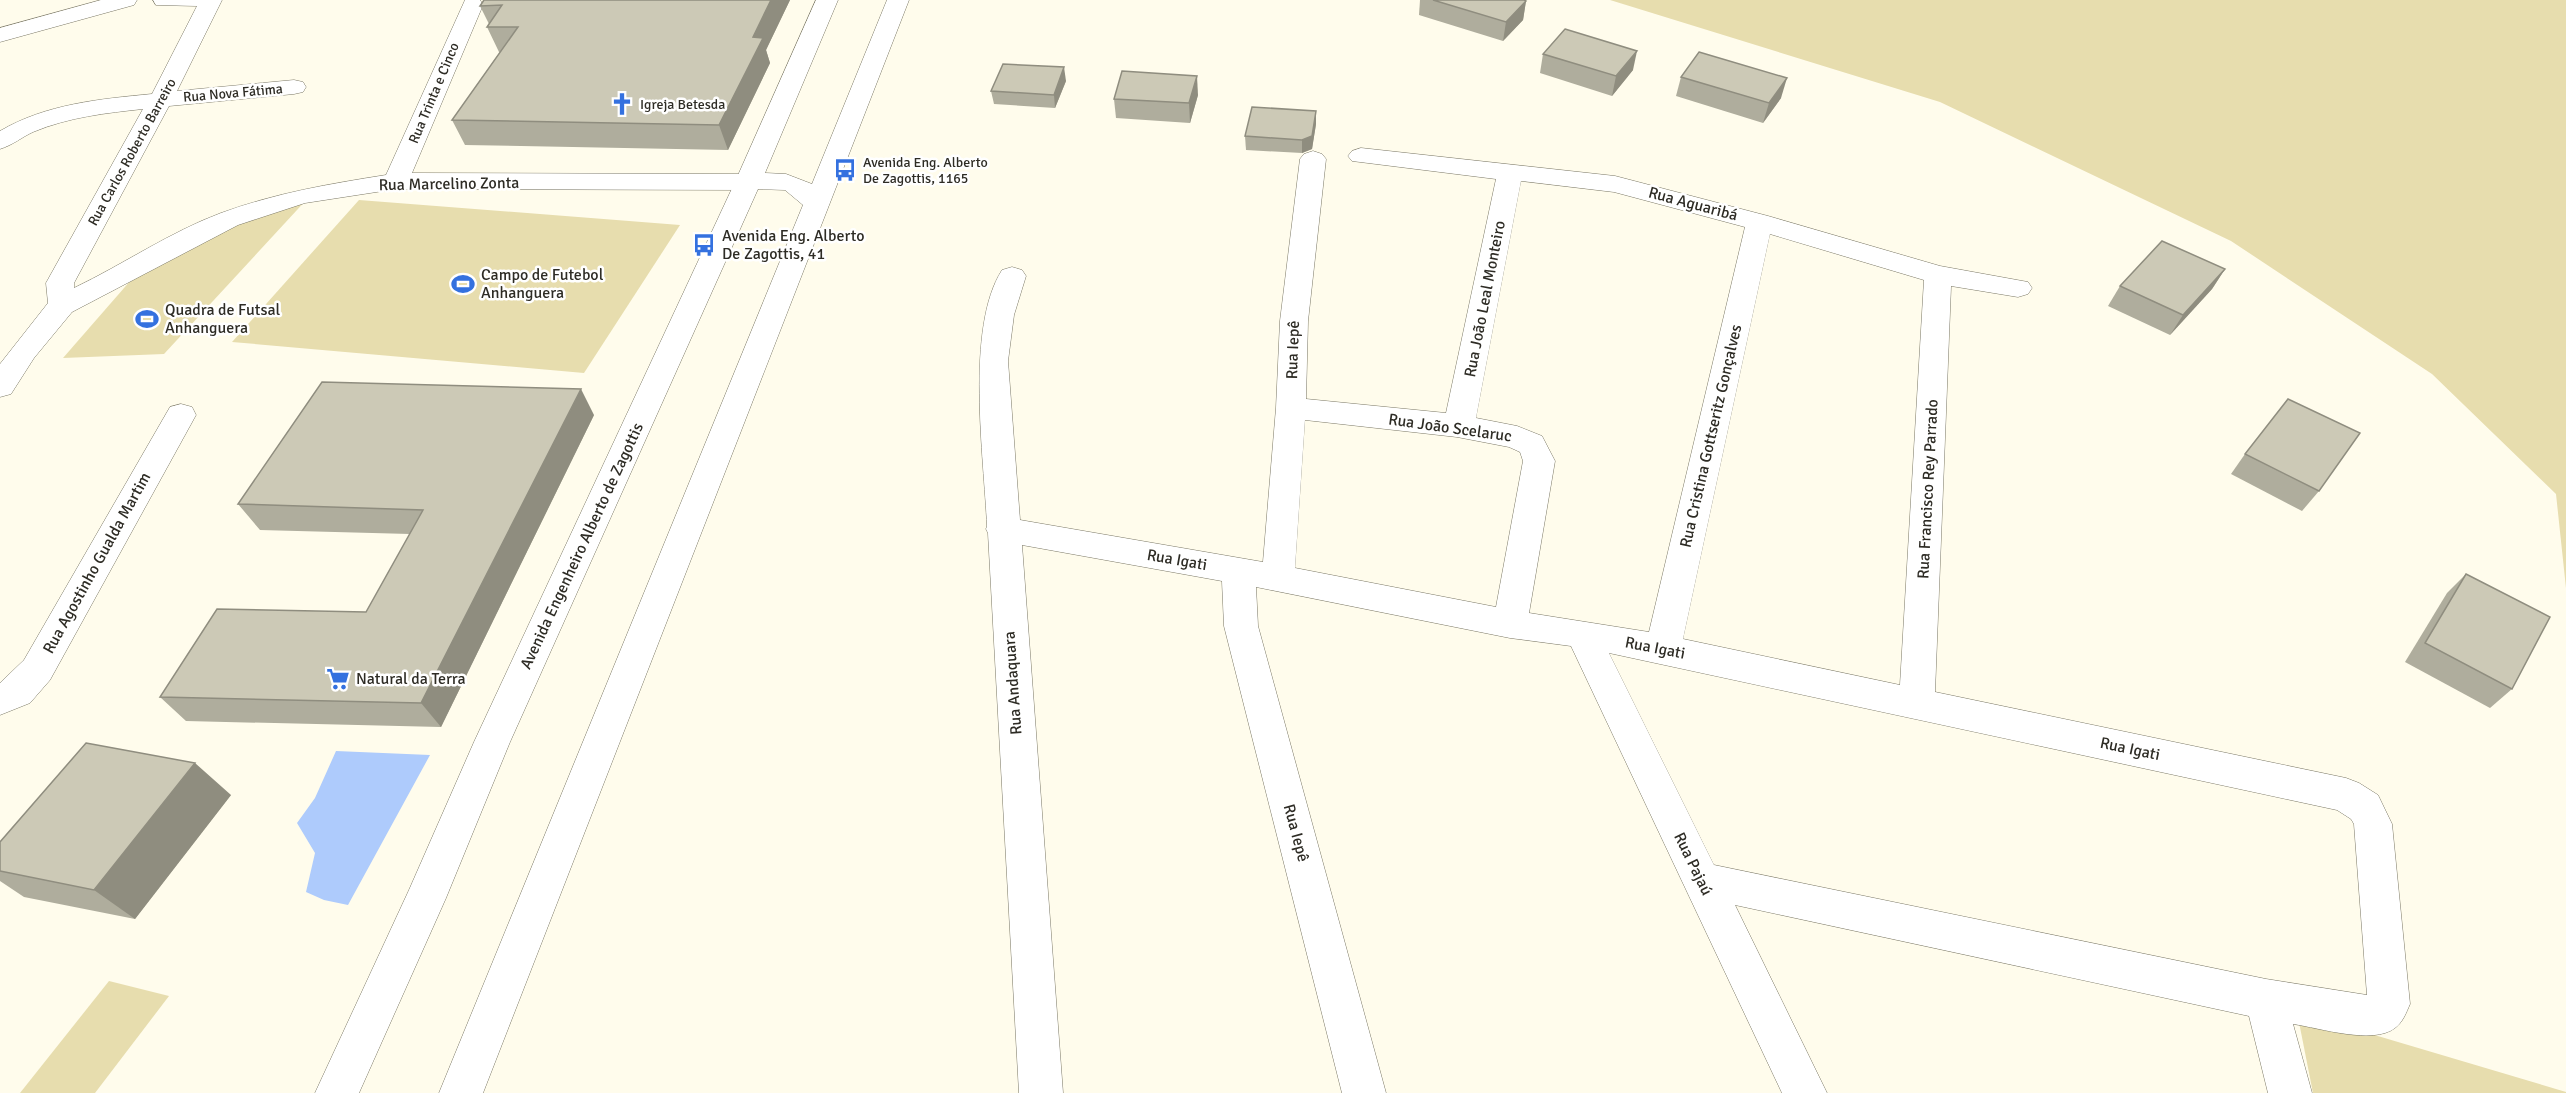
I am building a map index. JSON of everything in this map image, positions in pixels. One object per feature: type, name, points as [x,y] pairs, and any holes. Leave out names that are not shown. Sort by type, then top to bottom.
[{"type":"street","points":[[0,35],[84,4],[126,0]]},
{"type":"street","points":[[164,0],[195,0]]},
{"type":"street","name":"Rua Carlos Roberto Barreiro","points":[[62,304],[60,283],[161,99],[211,0]]},
{"type":"street","name":"Avenida Engenheiro Alberto de Zagottis","points":[[337,1093],[426,898],[492,742],[748,182],[827,0]]},
{"type":"street","points":[[461,1093],[898,0]]},
{"type":"street","name":"Rua Trinta e Cinco","points":[[396,181],[472,5]]},
{"type":"street","name":"Rua Nova Fátima","points":[[0,141],[24,127],[89,107],[294,87]]},
{"type":"street","name":"Rua Aguaribá","points":[[1361,156],[1615,184],[1759,222],[1938,275],[2018,288]]},
{"type":"street","name":"Rua Iepê","points":[[1278,578],[1291,408],[1294,321],[1313,159]]},
{"type":"street","name":"Rua João Leal Monteiro","points":[[1459,426],[1510,171]]},
{"type":"street","name":"Rua Marcelino Zonta","points":[[0,387],[24,351],[62,304],[229,219],[301,196],[396,181],[748,182],[792,183],[802,187],[816,204]]},
{"type":"street","name":"Rua Cristina Gottseritz Gonçalves","points":[[1663,649],[1759,222]]},
{"type":"street","name":"Rua Francisco Rey Parrado","points":[[1917,704],[1938,275]]},
{"type":"street","name":"Rua Andaquara","points":[[1012,276],[1000,315],[993,361],[1002,529],[1041,1093]]},
{"type":"street","name":"Rua João Scelaruc","points":[[1291,408],[1459,426],[1514,436],[1532,444],[1539,460],[1510,624]]},
{"type":"street","name":"Rua Agostinho Gualda Martim","points":[[0,700],[17,692],[37,670],[181,415]]},
{"type":"street","name":"Rua Igati","points":[[1002,529],[1278,578],[1510,624],[1663,649],[2346,795],[2365,807],[2373,824],[2389,1004],[2380,1014],[2368,1016],[2266,999],[1701,880]]},
{"type":"street","name":"Rua Iepê","points":[[1238,571],[1241,626],[1364,1093]]},
{"type":"street","name":"Rua Pajaú","points":[[1582,634],[1805,1093]]},
{"type":"street","points":[[2266,999],[2290,1093]]},
{"type":"shaded area","points":[[1610,0],[2566,0],[2566,588],[2556,494],[2432,374],[2231,241],[1940,102]]},
{"type":"shaded area","points":[[309,197],[164,354],[63,358],[131,280],[180,247]]},
{"type":"shaded area","name":"Campo de Futebol Anhanguera","points":[[359,200],[680,225],[584,373],[232,342]]},
{"type":"shaded area","points":[[109,981],[169,996],[95,1093],[20,1093]]},
{"type":"shaded area","points":[[2297,1012],[2566,1092],[2566,1093],[2313,1093]]},
{"type":"water","points":[[336,751],[430,755],[348,905],[324,900],[306,892],[315,853],[297,823],[315,798]]},
{"type":"building","points":[[484,0],[771,0],[753,37],[763,38],[719,125],[452,120],[518,27],[487,27],[502,5],[480,6]]},
{"type":"building","points":[[1433,0],[1524,0],[1526,1],[1506,22]]},
{"type":"building","points":[[1565,29],[1637,51],[1616,76],[1543,54]]},
{"type":"building","points":[[1699,52],[1787,78],[1769,103],[1681,77]]},
{"type":"building","points":[[1003,64],[1064,67],[1054,95],[991,91]]},
{"type":"building","points":[[1122,71],[1197,76],[1189,103],[1114,99]]},
{"type":"building","points":[[1252,107],[1316,111],[1312,136],[1302,140],[1245,136]]},
{"type":"building","points":[[2162,241],[2225,269],[2183,315],[2120,286]]},
{"type":"building","points":[[322,382],[581,389],[421,703],[160,697],[217,609],[366,612],[423,510],[238,504]]},
{"type":"building","points":[[2288,399],[2360,433],[2319,491],[2245,454]]},
{"type":"building","points":[[2466,574],[2550,617],[2512,689],[2425,643]]},
{"type":"building","points":[[86,743],[195,763],[94,890],[0,871],[0,842]]},
{"type":"place","name":"Igreja Betesda","points":[[622,104]]},
{"type":"place","name":"Avenida Eng. Alberto De Zagottis, 1165","points":[[845,170]]},
{"type":"place","name":"Avenida Eng. Alberto De Zagottis, 41","points":[[704,245]]},
{"type":"place","name":"Campo de Futebol Anhanguera","points":[[463,284]]},
{"type":"place","name":"Quadra de Futsal Anhanguera","points":[[147,319]]},
{"type":"place","name":"Natural da Terra","points":[[338,679]]}]
